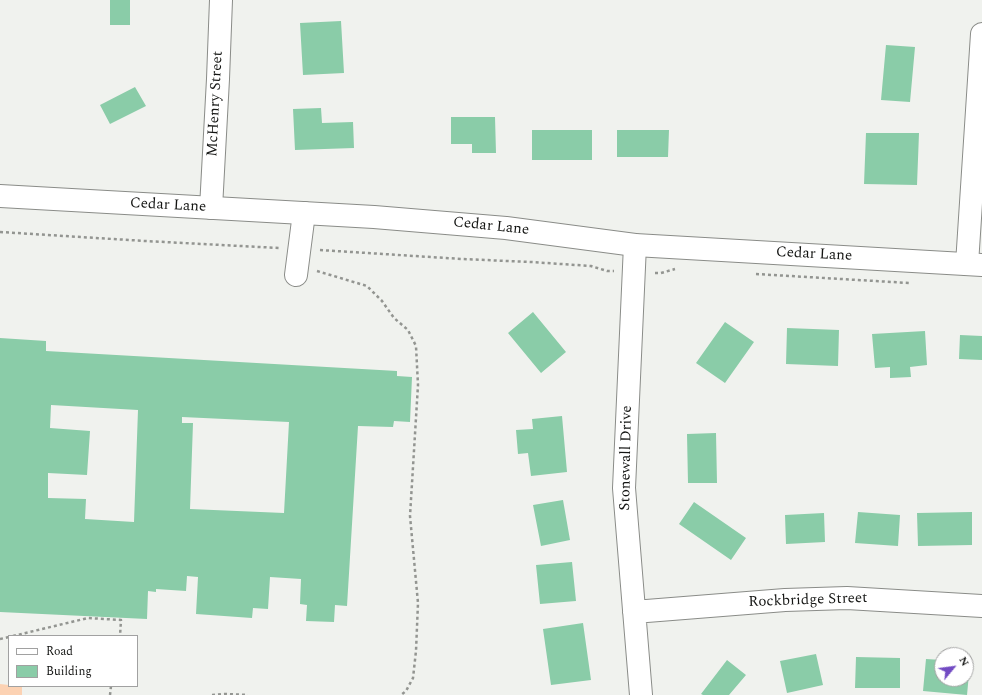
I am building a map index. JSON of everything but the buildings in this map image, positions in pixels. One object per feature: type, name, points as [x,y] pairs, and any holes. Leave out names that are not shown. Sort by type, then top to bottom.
[{"type":"street","name":"McHenry Street","points":[[211,208],[221,0]]},
{"type":"street","points":[[974,265],[982,34]]},
{"type":"street","name":"Cedar Lane","points":[[0,196],[374,217],[506,228],[635,245],[974,265]]},
{"type":"street","points":[[297,263],[304,213]]},
{"type":"street","name":"Stonewall Drive","points":[[635,245],[624,488],[641,695]]},
{"type":"street","name":"Rockbridge Street","points":[[634,612],[785,600],[847,598],[982,606]]},
{"type":"path","points":[[0,232],[137,241],[297,263],[462,259],[591,266],[607,270],[634,272],[661,273],[675,269],[682,270]]},
{"type":"path","points":[[297,263],[367,286],[382,301],[394,318],[408,330],[416,346],[418,385],[410,516],[418,603],[416,651],[413,678],[406,691],[401,695]]},
{"type":"path","points":[[751,274],[913,284]]},
{"type":"path","points":[[17,635],[88,618],[121,620],[120,635]]},
{"type":"path","points":[[212,695],[248,695]]},
{"type":"shaded area","points":[[0,684],[8,685],[8,687],[22,687],[22,695],[0,695]]}]
